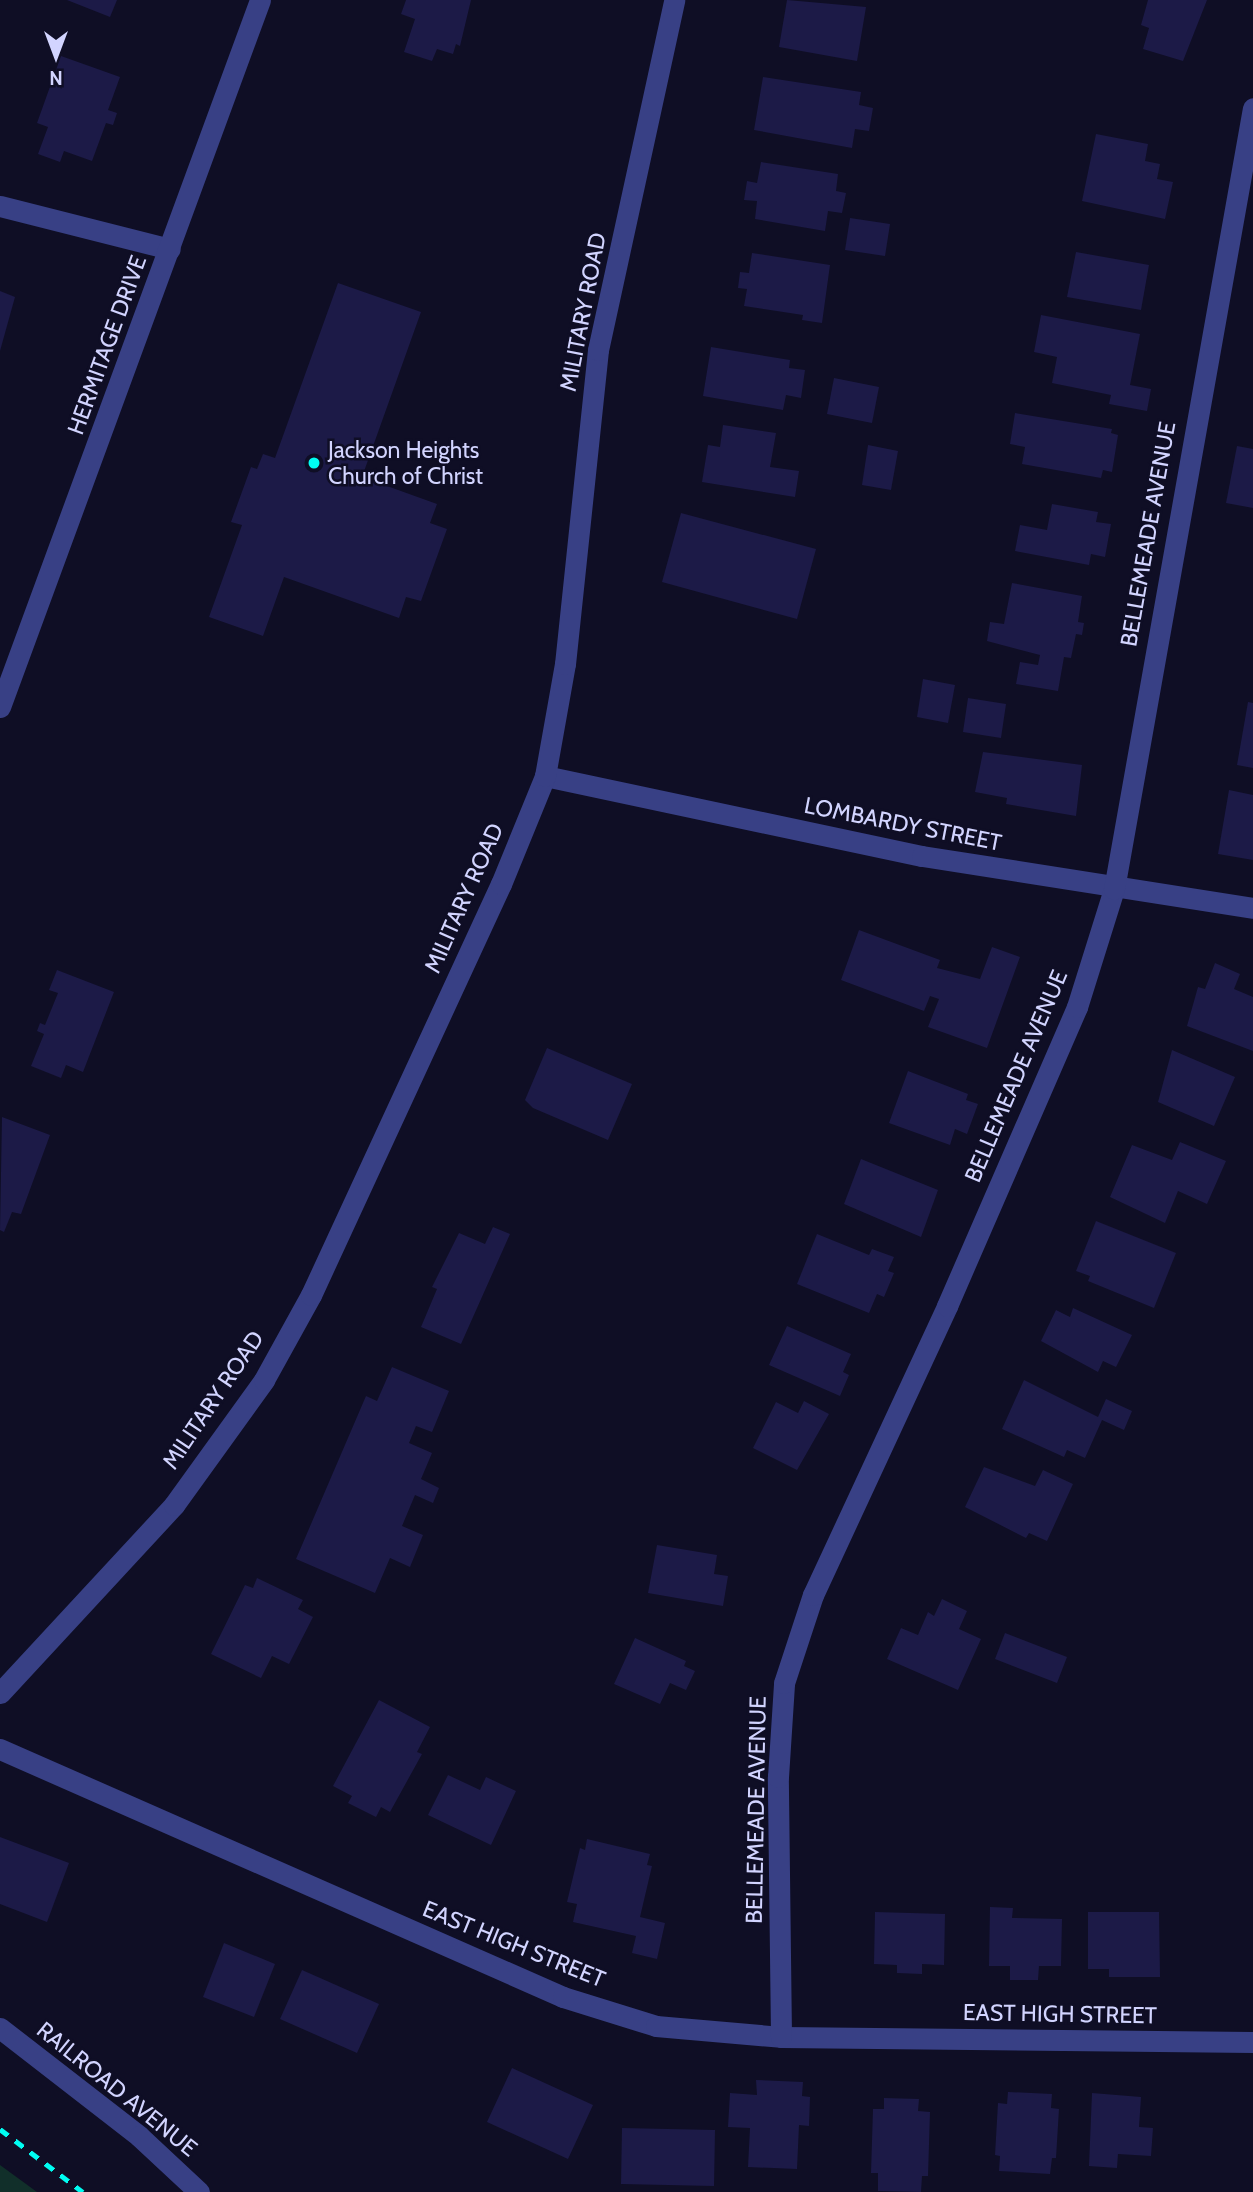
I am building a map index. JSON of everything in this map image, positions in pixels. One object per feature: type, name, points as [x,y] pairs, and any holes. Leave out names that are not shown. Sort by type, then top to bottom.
[{"type":"street","name":"HERMITAGE DRIVE","points":[[0,707],[260,0]]},
{"type":"street","name":"MILITARY ROAD","points":[[0,1693],[174,1505],[264,1380],[311,1295],[501,884],[545,776],[565,664],[598,350],[674,0]]},
{"type":"street","name":"BELLEMEADE AVENUE","points":[[781,2037],[778,1777],[784,1684],[813,1595],[947,1306],[1077,1007],[1114,889],[1253,108]]},
{"type":"street","points":[[0,206],[170,249]]},
{"type":"street","name":"LOMBARDY STREET","points":[[545,776],[895,850],[1114,889],[1253,908]]},
{"type":"street","name":"EAST HIGH STREET","points":[[0,1749],[563,1997],[656,2026],[781,2037],[1253,2042]]},
{"type":"street","name":"RAILROAD AVENUE","points":[[0,2028],[139,2136],[199,2192]]},
{"type":"green space","points":[[0,2165],[37,2192],[0,2192]]},
{"type":"building","points":[[67,0],[117,0],[110,17]]},
{"type":"building","points":[[406,0],[471,0],[460,46],[456,44],[453,54],[437,49],[432,61],[404,52],[415,19],[401,14]]},
{"type":"building","points":[[787,0],[866,7],[857,61],[779,47]]},
{"type":"building","points":[[1148,0],[1207,0],[1183,61],[1143,49],[1149,28],[1141,25]]},
{"type":"building","points":[[61,56],[120,77],[108,110],[117,113],[113,125],[106,123],[92,161],[64,151],[60,162],[38,154],[48,127],[37,123]]},
{"type":"building","points":[[763,77],[861,92],[859,105],[873,108],[869,131],[855,129],[852,148],[754,130]]},
{"type":"building","points":[[1096,134],[1148,144],[1145,161],[1160,164],[1157,179],[1173,182],[1165,219],[1082,201]]},
{"type":"building","points":[[761,162],[838,174],[836,191],[846,193],[842,213],[828,211],[825,231],[755,219],[757,201],[744,200],[747,181],[757,183]]},
{"type":"building","points":[[850,218],[890,224],[885,256],[845,250]]},
{"type":"building","points":[[1076,252],[1149,265],[1141,310],[1067,297]]},
{"type":"building","points":[[752,253],[830,265],[822,323],[802,320],[803,315],[744,306],[747,289],[738,288],[740,272],[749,273]]},
{"type":"building","name":"Jackson Heights Church of Christ","points":[[338,283],[421,312],[362,477],[437,504],[430,523],[447,529],[421,601],[406,597],[399,618],[284,577],[263,636],[209,617],[242,525],[231,522],[251,467],[257,469],[263,454],[275,458]]},
{"type":"building","points":[[0,291],[15,297],[0,351]]},
{"type":"building","points":[[1041,315],[1140,334],[1130,385],[1151,389],[1147,411],[1109,404],[1111,395],[1052,383],[1057,357],[1034,352]]},
{"type":"building","points":[[711,347],[790,360],[789,368],[805,370],[801,398],[786,395],[783,410],[703,396]]},
{"type":"building","points":[[834,378],[879,387],[872,423],[827,414]]},
{"type":"building","points":[[1015,413],[1112,429],[1111,433],[1118,435],[1112,472],[1103,470],[1101,478],[1022,464],[1025,447],[1010,444]]},
{"type":"building","points":[[723,425],[776,433],[770,467],[799,471],[795,497],[702,482],[708,445],[720,447]]},
{"type":"building","points":[[868,445],[898,451],[891,490],[862,485]]},
{"type":"building","points":[[1237,446],[1253,449],[1253,508],[1226,503]]},
{"type":"building","points":[[1052,504],[1098,512],[1096,522],[1111,524],[1105,557],[1091,554],[1089,565],[1015,551],[1020,525],[1047,530]]},
{"type":"building","points":[[681,513],[816,549],[797,619],[662,582]]},
{"type":"building","points":[[1012,583],[1082,596],[1078,622],[1084,623],[1082,635],[1076,634],[1071,658],[1064,657],[1058,691],[1016,684],[1020,662],[1038,665],[1040,655],[987,641],[990,622],[1004,624]]},
{"type":"building","points":[[923,679],[955,685],[948,723],[917,717]]},
{"type":"building","points":[[968,698],[1006,704],[1001,738],[963,732]]},
{"type":"building","points":[[1248,702],[1253,703],[1253,768],[1237,765]]},
{"type":"building","points":[[983,752],[1082,765],[1076,816],[1006,804],[1007,798],[975,792]]},
{"type":"building","points":[[1229,790],[1253,795],[1253,860],[1218,854]]},
{"type":"building","points":[[859,930],[940,960],[937,968],[980,979],[992,947],[1020,957],[987,1048],[928,1027],[939,999],[930,996],[924,1011],[841,980]]},
{"type":"building","points":[[1215,963],[1240,974],[1234,989],[1253,997],[1253,1051],[1187,1026],[1198,987],[1205,989]]},
{"type":"building","points":[[57,970],[114,992],[83,1072],[66,1065],[61,1078],[31,1066],[44,1034],[37,1031],[40,1023],[45,1025],[58,993],[49,990]]},
{"type":"building","points":[[547,1048],[632,1084],[608,1140],[533,1108],[525,1100]]},
{"type":"building","points":[[1172,1050],[1235,1077],[1214,1126],[1158,1102]]},
{"type":"building","points":[[908,1071],[968,1094],[966,1100],[978,1104],[967,1134],[955,1129],[950,1145],[889,1123]]},
{"type":"building","points":[[2,1117],[50,1135],[21,1214],[12,1212],[4,1232],[0,1230]]},
{"type":"building","points":[[1180,1142],[1226,1161],[1207,1204],[1178,1191],[1165,1223],[1110,1197],[1132,1145],[1172,1160]]},
{"type":"building","points":[[861,1159],[938,1190],[921,1237],[844,1204]]},
{"type":"building","points":[[1096,1221],[1176,1253],[1154,1308],[1088,1281],[1090,1276],[1076,1271]]},
{"type":"building","points":[[493,1227],[510,1234],[461,1344],[421,1327],[437,1289],[432,1287],[459,1233],[485,1244]]},
{"type":"building","points":[[817,1234],[869,1255],[872,1249],[894,1257],[888,1271],[894,1273],[884,1297],[877,1294],[869,1313],[797,1284]]},
{"type":"building","points":[[1073,1308],[1132,1335],[1116,1367],[1103,1361],[1098,1372],[1041,1341],[1056,1310],[1070,1317]]},
{"type":"building","points":[[787,1326],[851,1354],[843,1372],[849,1375],[840,1396],[769,1365]]},
{"type":"building","points":[[392,1367],[449,1391],[432,1432],[416,1426],[409,1443],[432,1453],[421,1479],[439,1488],[433,1503],[415,1495],[402,1526],[423,1535],[410,1567],[390,1558],[375,1593],[296,1559],[366,1396],[377,1401]]},
{"type":"building","points":[[1024,1380],[1098,1417],[1106,1399],[1132,1411],[1124,1430],[1102,1420],[1085,1458],[1067,1450],[1064,1457],[1002,1429]]},
{"type":"building","points":[[804,1401],[829,1414],[797,1470],[753,1448],[776,1402],[798,1413]]},
{"type":"building","points":[[984,1467],[1035,1486],[1043,1470],[1073,1484],[1047,1541],[1029,1533],[1026,1538],[965,1507]]},
{"type":"building","points":[[657,1545],[717,1555],[714,1574],[728,1576],[723,1606],[648,1593]]},
{"type":"building","points":[[257,1578],[303,1600],[298,1609],[313,1617],[289,1664],[272,1656],[261,1678],[211,1654],[245,1585],[253,1588]]},
{"type":"building","points":[[942,1599],[967,1611],[959,1629],[981,1639],[958,1690],[887,1659],[901,1628],[918,1635],[928,1612],[934,1616]]},
{"type":"building","points":[[1005,1633],[1067,1657],[1057,1683],[995,1659]]},
{"type":"building","points":[[635,1638],[686,1661],[684,1666],[695,1671],[686,1690],[670,1683],[660,1704],[614,1684]]},
{"type":"building","points":[[379,1700],[430,1727],[417,1752],[422,1754],[390,1812],[381,1807],[376,1817],[348,1803],[352,1796],[333,1786]]},
{"type":"building","points":[[448,1775],[480,1790],[486,1777],[516,1791],[491,1845],[428,1815]]},
{"type":"building","points":[[0,1837],[69,1863],[47,1922],[0,1904]]},
{"type":"building","points":[[587,1839],[650,1854],[647,1865],[652,1866],[640,1917],[665,1923],[657,1959],[632,1953],[636,1936],[573,1922],[577,1904],[567,1902],[580,1848],[585,1850]]},
{"type":"building","points":[[990,1907],[1013,1908],[1012,1918],[1062,1919],[1061,1966],[1039,1966],[1038,1980],[1010,1980],[1010,1966],[989,1966]]},
{"type":"building","points":[[875,1912],[945,1914],[944,1965],[922,1964],[922,1974],[897,1973],[897,1965],[874,1964]]},
{"type":"building","points":[[1088,1912],[1159,1912],[1160,1977],[1109,1977],[1109,1969],[1088,1969]]},
{"type":"building","points":[[224,1943],[275,1964],[254,2017],[203,1997]]},
{"type":"building","points":[[302,1970],[379,2004],[357,2053],[280,2019]]},
{"type":"building","points":[[512,2068],[593,2105],[568,2159],[487,2122]]},
{"type":"building","points":[[756,2080],[803,2082],[802,2096],[810,2097],[809,2126],[799,2125],[797,2169],[748,2167],[750,2128],[728,2127],[730,2093],[757,2095]]},
{"type":"building","points":[[1008,2092],[1052,2094],[1051,2108],[1059,2109],[1056,2158],[1052,2158],[1050,2174],[999,2171],[1000,2156],[995,2155],[998,2103],[1007,2104]]},
{"type":"building","points":[[1092,2093],[1141,2097],[1139,2127],[1153,2128],[1151,2156],[1118,2154],[1117,2168],[1089,2166]]},
{"type":"building","points":[[884,2098],[919,2099],[918,2111],[930,2112],[928,2176],[922,2176],[921,2192],[878,2191],[878,2173],[871,2173],[873,2109],[884,2109]]},
{"type":"building","points":[[622,2128],[715,2130],[714,2186],[621,2184]]},
{"type":"railway","points":[[0,2129],[83,2192]]},
{"type":"place","name":"Jackson Heights Church of Christ","points":[[314,463]]}]
